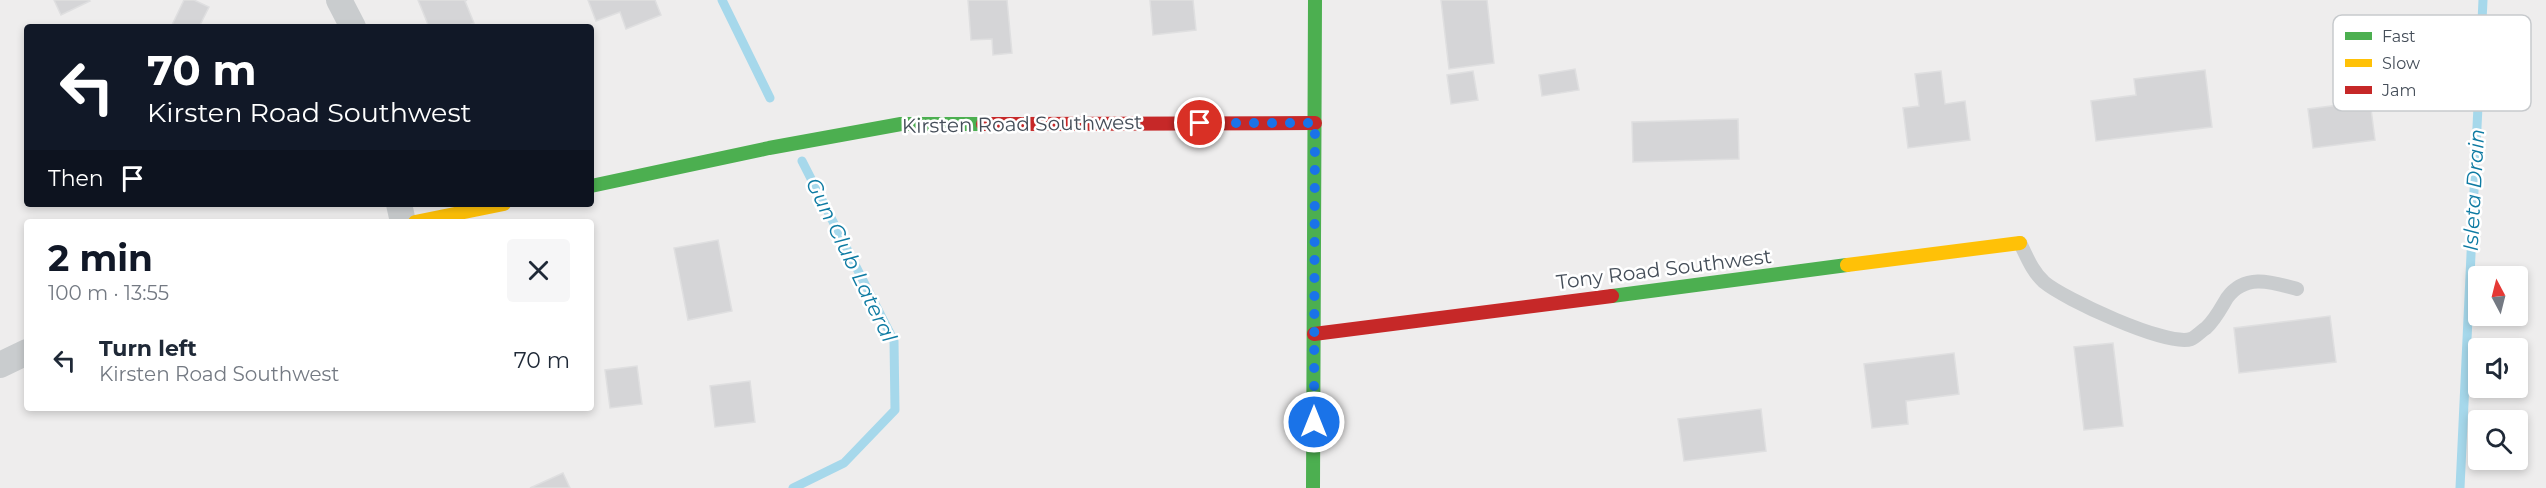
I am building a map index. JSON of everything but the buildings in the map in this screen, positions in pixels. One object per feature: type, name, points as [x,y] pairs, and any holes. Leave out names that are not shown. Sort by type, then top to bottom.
[{"type":"street","points":[[339,0],[351,24]]},
{"type":"street","points":[[1314,488],[1315,0]]},
{"type":"street","name":"Kirsten Road Southwest","points":[[594,185],[769,148],[901,124],[1315,123]]},
{"type":"street","points":[[430,219],[489,207]]},
{"type":"street","name":"Tony Road Southwest","points":[[1314,334],[2020,243]]},
{"type":"street","points":[[0,366],[24,353]]},
{"type":"lane","points":[[2020,243],[2032,268],[2044,282],[2084,304],[2174,340],[2192,339],[2210,324],[2232,292],[2254,279],[2297,289]]},
{"type":"waterway","name":"Gun Club Lateral","points":[[722,0],[770,98]]},
{"type":"waterway","name":"Isleta Drain","points":[[2482,15],[2483,0]]},
{"type":"waterway","name":"Isleta Drain","points":[[2460,488],[2478,111]]},
{"type":"waterway","name":"Gun Club Lateral","points":[[793,488],[844,463],[895,410],[894,341],[802,161]]},
{"type":"traffic: fast","points":[[1313,488],[1315,0]]},
{"type":"traffic: fast","points":[[594,185],[769,148],[901,124],[983,124]]},
{"type":"traffic: fast","points":[[1612,296],[1847,265]]},
{"type":"traffic: slow","points":[[430,219],[489,207]]},
{"type":"traffic: slow","points":[[1847,265],[2020,243]]},
{"type":"traffic: jam","points":[[983,124],[1315,123]]},
{"type":"traffic: jam","points":[[1314,334],[1612,296]]},
{"type":"route","points":[[1200,123],[1315,123],[1314,422]]}]
